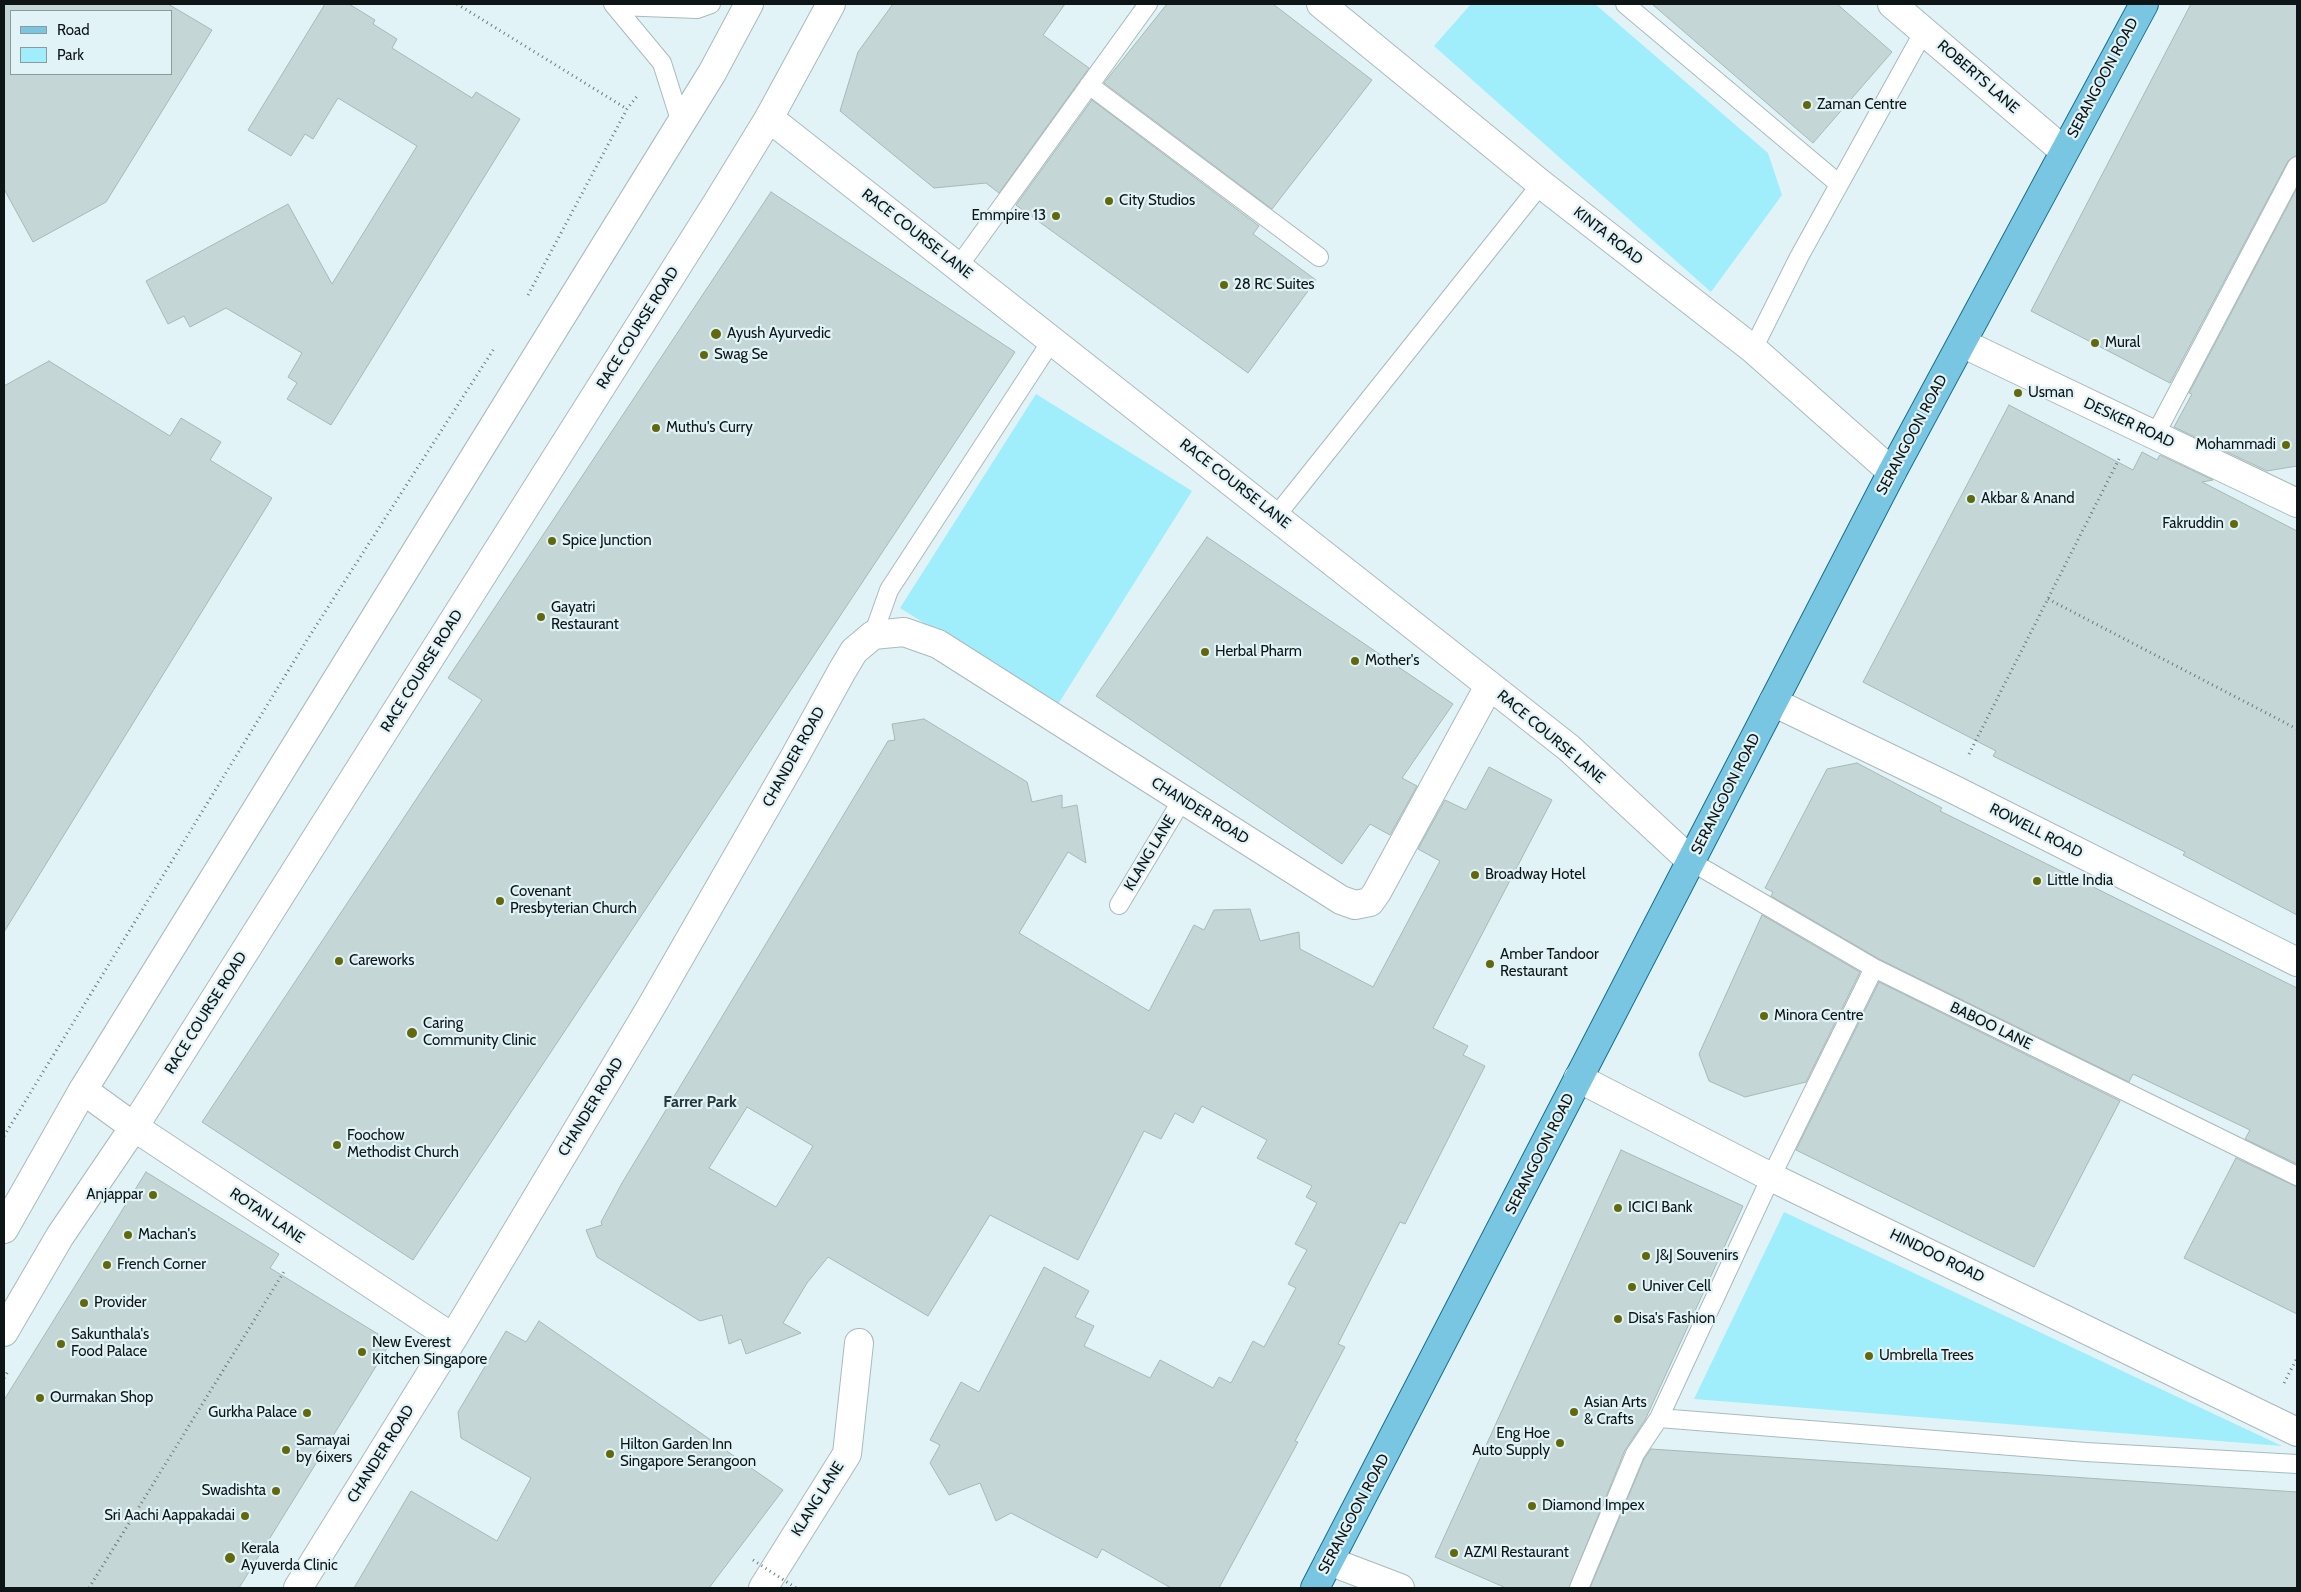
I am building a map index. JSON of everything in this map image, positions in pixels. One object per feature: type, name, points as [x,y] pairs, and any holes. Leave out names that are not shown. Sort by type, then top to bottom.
[{"type":"main road","name":"SERANGOON ROAD","points":[[1315,1588],[1892,472],[2144,4]]},
{"type":"street","points":[[4,1229],[83,1090],[681,123],[720,59],[749,4]]},
{"type":"street","name":"RACE COURSE ROAD","points":[[4,1332],[60,1236],[134,1127],[769,118],[831,4]]},
{"type":"street","name":"KINTA ROAD","points":[[1321,4],[1541,184],[1753,349],[1892,472]]},
{"type":"street","name":"ROBERTS LANE","points":[[1909,14],[2064,151]]},
{"type":"street","name":"RACE COURSE LANE","points":[[769,118],[1569,748],[1692,862]]},
{"type":"street","name":"DESKER ROAD","points":[[1962,343],[2297,503]]},
{"type":"street","name":"CHANDER ROAD","points":[[298,1588],[453,1338],[656,998],[854,651],[873,635],[904,632],[938,644],[1341,900],[1355,905],[1370,902],[1489,686]]},
{"type":"street","name":"ROWELL ROAD","points":[[1773,702],[1951,788],[2297,962]]},
{"type":"street","name":"HINDOO ROAD","points":[[1578,1078],[1771,1177],[2297,1432]]},
{"type":"street","name":"ROTAN LANE","points":[[83,1090],[134,1127],[453,1338]]},
{"type":"street","points":[[4,1316],[25,1297]]},
{"type":"street","name":"KLANG LANE","points":[[763,1588],[846,1454],[859,1343]]},
{"type":"street","points":[[1329,1561],[1400,1588]]},
{"type":"lane","points":[[615,5],[697,9],[710,4]]},
{"type":"lane","points":[[958,267],[1148,4]]},
{"type":"lane","points":[[1625,4],[1839,184]]},
{"type":"lane","points":[[615,5],[662,63],[681,123]]},
{"type":"lane","points":[[1753,349],[1839,184],[1909,14]]},
{"type":"lane","points":[[1089,85],[1319,257]]},
{"type":"lane","points":[[2145,430],[2297,166]]},
{"type":"lane","points":[[1276,516],[1541,184]]},
{"type":"lane","points":[[873,635],[889,590],[1052,340]]},
{"type":"lane","name":"KLANG LANE","points":[[1119,905],[1182,800]]},
{"type":"lane","name":"BABOO LANE","points":[[1692,862],[1874,968],[2297,1176]]},
{"type":"lane","points":[[1579,1588],[1635,1454],[1659,1418],[1771,1177],[1874,968]]},
{"type":"lane","points":[[1659,1418],[2086,1452],[2297,1464]]},
{"type":"path","points":[[457,4],[627,108]]},
{"type":"path","points":[[527,296],[627,108],[662,63]]},
{"type":"path","points":[[4,1136],[306,640],[496,346]]},
{"type":"path","points":[[1951,788],[2048,598],[2145,430]]},
{"type":"path","points":[[2048,598],[2297,729]]},
{"type":"path","points":[[89,1588],[303,1240]]},
{"type":"path","points":[[753,1560],[796,1588]]},
{"type":"green space","points":[[1471,4],[1595,4],[1768,153],[1782,195],[1711,292],[1434,46]]},
{"type":"green space","points":[[1036,394],[1192,491],[1057,706],[900,608]]},
{"type":"green space","points":[[1784,1212],[2282,1446],[1694,1399]]},
{"type":"building","points":[[4,4],[168,4],[212,30],[106,202],[33,242],[4,189]]},
{"type":"building","points":[[325,4],[349,4],[375,20],[373,24],[397,39],[392,48],[472,98],[476,92],[520,119],[331,425],[287,399],[297,383],[288,377],[302,353],[226,308],[190,327],[184,316],[168,324],[146,281],[288,204],[332,284],[417,146],[338,98],[313,139],[305,134],[291,156],[248,130]]},
{"type":"building","points":[[893,4],[1065,4],[1043,35],[1089,68],[999,193],[986,183],[934,188],[840,111],[858,52]]},
{"type":"building","points":[[1167,4],[1273,4],[1372,80],[1272,209],[1104,83]]},
{"type":"building","name":"Zaman Centre","points":[[1652,4],[1837,4],[1892,52],[1813,143]]},
{"type":"building","points":[[2191,4],[2297,4],[2297,155],[2288,161],[2170,383],[2031,311]]},
{"type":"building","points":[[1092,100],[1259,226],[1253,234],[1316,280],[1248,373],[1016,205]]},
{"type":"building","points":[[2297,188],[2297,466],[2267,471],[2174,427],[2192,394],[2189,393]]},
{"type":"building","points":[[771,192],[1015,352],[413,1260],[202,1122],[482,700],[448,678]]},
{"type":"building","points":[[49,361],[170,436],[181,418],[221,442],[210,460],[272,498],[4,932],[4,386]]},
{"type":"building","points":[[2009,405],[2133,470],[2142,452],[2157,460],[2160,455],[2213,480],[2202,482],[2297,531],[2297,915],[2183,855],[2185,852],[1993,756],[1996,751],[1863,682]]},
{"type":"building","points":[[1207,537],[1453,704],[1402,778],[1417,786],[1390,835],[1370,824],[1342,864],[1096,696]]},
{"type":"building","points":[[924,719],[1027,782],[1032,802],[1062,795],[1062,808],[1077,805],[1086,863],[1068,852],[1019,933],[1149,1011],[1194,925],[1204,930],[1214,910],[1250,909],[1260,941],[1299,932],[1300,949],[1373,987],[1440,861],[1418,849],[1445,800],[1466,810],[1489,767],[1552,800],[1433,1028],[1468,1046],[1463,1055],[1485,1066],[1405,1224],[1400,1222],[1338,1344],[1345,1347],[1295,1441],[1298,1442],[1219,1588],[1171,1588],[1102,1549],[1097,1558],[1011,1513],[996,1521],[980,1483],[949,1495],[930,1463],[940,1445],[930,1440],[961,1382],[979,1392],[1044,1267],[1089,1291],[1075,1317],[1094,1326],[1084,1346],[1150,1378],[1160,1360],[1213,1388],[1219,1377],[1231,1383],[1253,1341],[1264,1347],[1296,1288],[1288,1284],[1307,1250],[1295,1244],[1317,1203],[1306,1197],[1312,1186],[1257,1158],[1267,1140],[1202,1106],[1193,1123],[1175,1113],[1161,1139],[1144,1131],[1078,1260],[990,1215],[928,1316],[828,1257],[807,1283],[783,1323],[801,1333],[746,1354],[741,1339],[729,1344],[722,1315],[700,1321],[597,1257],[586,1230],[602,1225],[601,1222],[622,1183],[888,741],[895,740],[892,724]],"holes":[[[747,1107],[813,1146],[776,1207],[709,1168]]]},
{"type":"building","points":[[1857,763],[1942,808],[1940,811],[2297,988],[2297,1164],[2245,1139],[2250,1130],[2133,1074],[2129,1082],[1879,959],[1771,896],[1773,892],[1765,888],[1827,769]]},
{"type":"building","name":"Minora Centre","points":[[1762,915],[1860,972],[1806,1082],[1745,1097],[1709,1081],[1699,1054]]},
{"type":"building","points":[[1879,982],[2120,1101],[2034,1267],[1796,1150]]},
{"type":"building","points":[[1621,1150],[1743,1206],[1645,1420],[1625,1450],[1569,1588],[1506,1588],[1435,1557]]},
{"type":"building","points":[[2236,1158],[2297,1187],[2297,1314],[2184,1258]]},
{"type":"building","points":[[146,1172],[279,1254],[270,1268],[391,1342],[239,1588],[4,1588],[4,1400]]},
{"type":"building","name":"Hilton Garden Inn Singapore Serangoon","points":[[539,1321],[783,1490],[709,1588],[354,1588],[411,1491],[497,1541],[531,1478],[461,1438],[458,1412],[506,1331],[526,1342]]},
{"type":"building","points":[[1651,1449],[2297,1492],[2297,1588],[1590,1588],[1644,1459]]},
{"type":"place","name":"Zaman Centre","points":[[1807,105]]},
{"type":"place","name":"City Studios","points":[[1109,201]]},
{"type":"place","name":"Emmpire 13","points":[[1056,216]]},
{"type":"place","name":"28 RC Suites","points":[[1224,285]]},
{"type":"place","name":"Ayush Ayurvedic","points":[[716,334]]},
{"type":"place","name":"Mural","points":[[2095,343]]},
{"type":"place","name":"Swag Se","points":[[704,355]]},
{"type":"place","name":"Usman","points":[[2018,393]]},
{"type":"place","name":"Muthu's Curry","points":[[656,428]]},
{"type":"place","name":"Mohammadi","points":[[2286,445]]},
{"type":"place","name":"Akbar & Anand","points":[[1971,499]]},
{"type":"place","name":"Fakruddin","points":[[2234,524]]},
{"type":"place","name":"Spice Junction","points":[[552,541]]},
{"type":"place","name":"Gayatri Restaurant","points":[[541,617]]},
{"type":"place","name":"Herbal Pharm","points":[[1205,652]]},
{"type":"place","name":"Mother's","points":[[1355,661]]},
{"type":"place","name":"Broadway Hotel","points":[[1475,875]]},
{"type":"place","name":"Little India","points":[[2037,881]]},
{"type":"place","name":"Covenant Presbyterian Church","points":[[500,901]]},
{"type":"place","name":"Careworks","points":[[339,961]]},
{"type":"place","name":"Amber Tandoor Restaurant","points":[[1490,964]]},
{"type":"place","name":"Minora Centre","points":[[1764,1016]]},
{"type":"place","name":"Caring Community Clinic","points":[[412,1033]]},
{"type":"place","name":"Foochow Methodist Church","points":[[337,1145]]},
{"type":"place","name":"Anjappar","points":[[153,1195]]},
{"type":"place","name":"ICICI Bank","points":[[1618,1208]]},
{"type":"place","name":"Machan's","points":[[128,1235]]},
{"type":"place","name":"J&J Souvenirs","points":[[1646,1256]]},
{"type":"place","name":"French Corner","points":[[107,1265]]},
{"type":"place","name":"Univer Cell","points":[[1632,1287]]},
{"type":"place","name":"Provider","points":[[84,1303]]},
{"type":"place","name":"Disa's Fashion","points":[[1618,1319]]},
{"type":"place","name":"Sakunthala's Food Palace","points":[[61,1344]]},
{"type":"place","name":"New Everest Kitchen Singapore","points":[[362,1352]]},
{"type":"place","name":"Umbrella Trees","points":[[1869,1356]]},
{"type":"place","name":"Ourmakan Shop","points":[[40,1398]]},
{"type":"place","name":"Asian Arts & Crafts","points":[[1574,1412]]},
{"type":"place","name":"Gurkha Palace","points":[[307,1413]]},
{"type":"place","name":"Eng Hoe Auto Supply","points":[[1560,1443]]},
{"type":"place","name":"Samayai by 6ixers","points":[[286,1450]]},
{"type":"place","name":"Hilton Garden Inn Singapore Serangoon","points":[[610,1454]]},
{"type":"place","name":"Swadishta","points":[[276,1491]]},
{"type":"place","name":"Diamond Impex","points":[[1532,1506]]},
{"type":"place","name":"Sri Aachi Aappakadai","points":[[245,1516]]},
{"type":"place","name":"AZMI Restaurant","points":[[1454,1553]]},
{"type":"place","name":"Kerala Ayuverda Clinic","points":[[230,1558]]},
{"type":"district","name":"Farrer Park","points":[[700,1102]]}]
